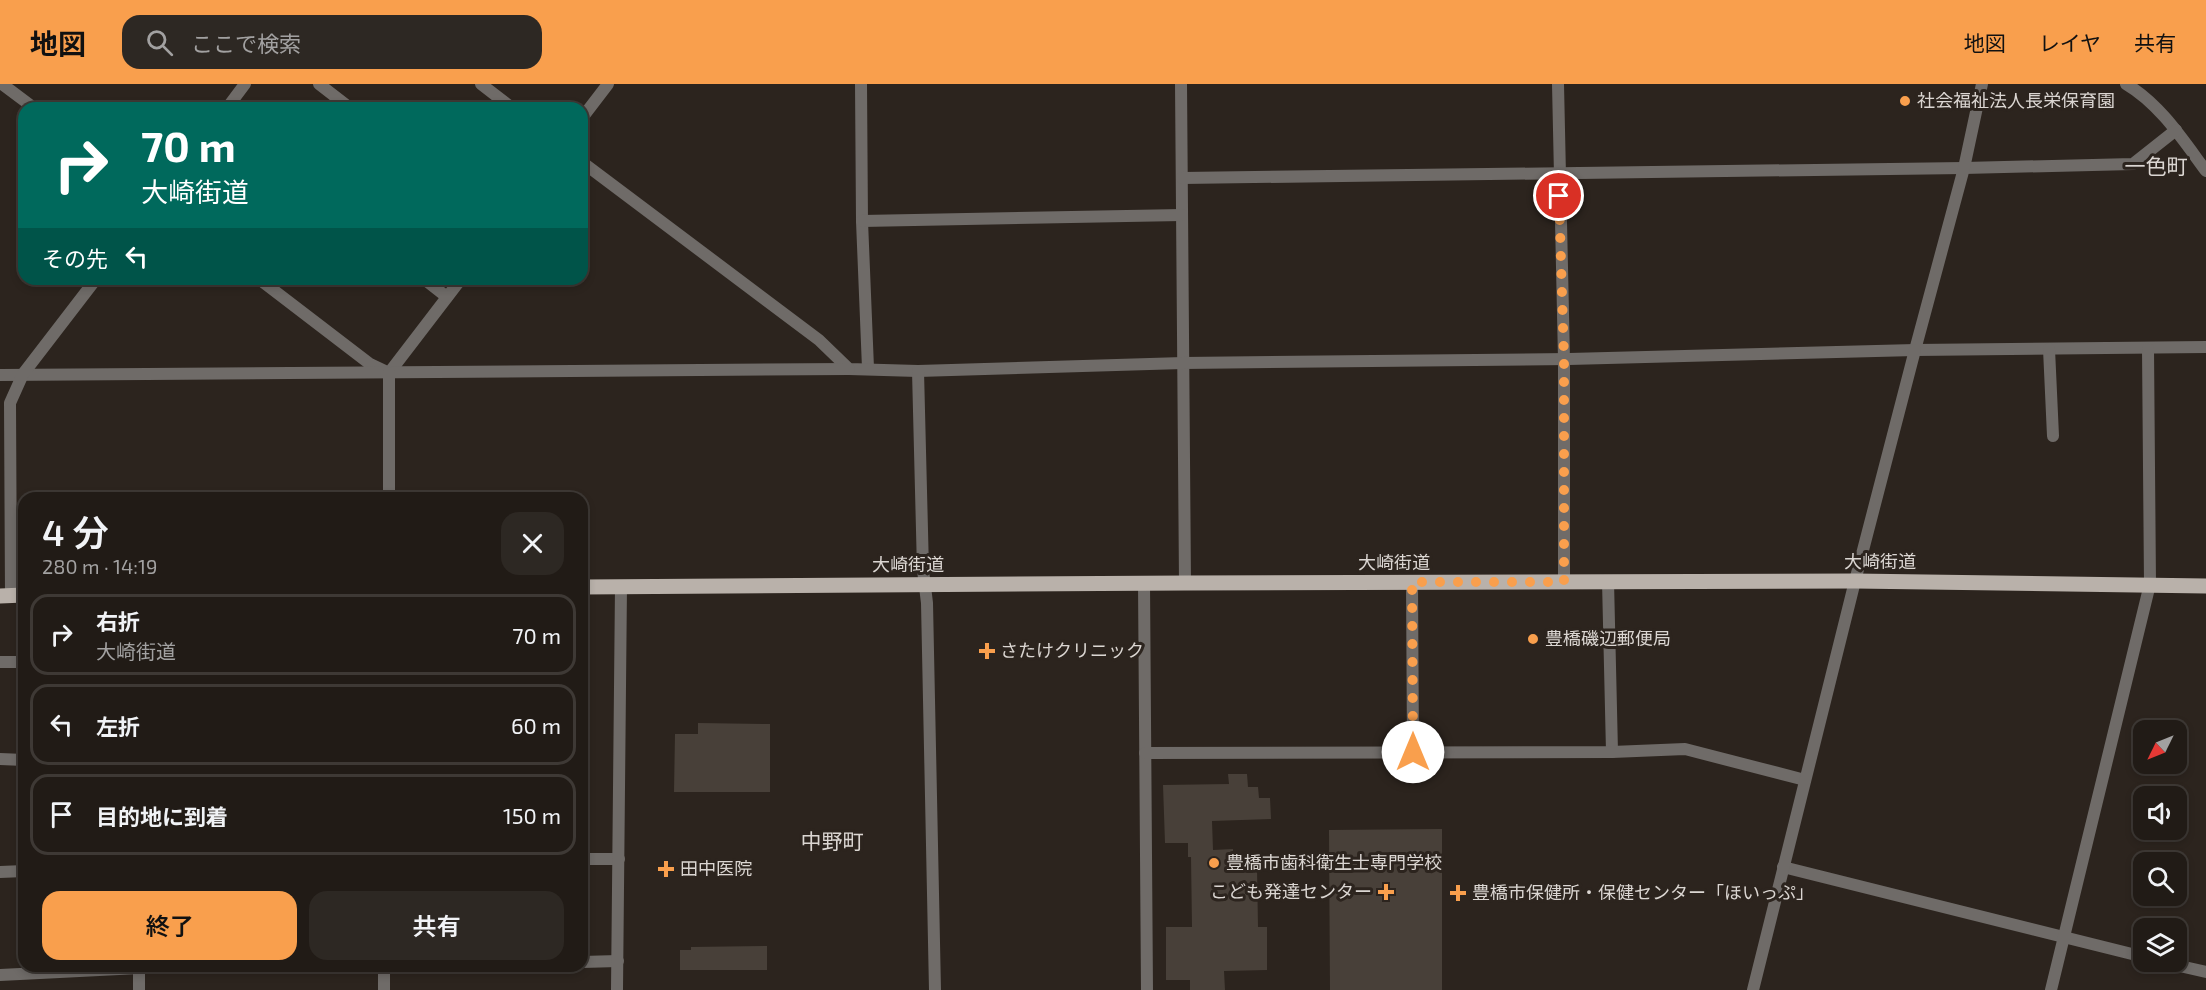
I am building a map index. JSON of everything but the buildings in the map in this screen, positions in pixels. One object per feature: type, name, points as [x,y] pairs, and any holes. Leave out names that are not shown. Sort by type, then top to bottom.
[{"type":"main road","name":"大崎街道","points":[[588,587],[1608,581],[1855,581],[2206,586]]},
{"type":"street","points":[[2,84],[26,102]]},
{"type":"street","points":[[232,102],[245,84]]},
{"type":"street","points":[[319,84],[342,102]]},
{"type":"street","points":[[481,84],[504,102]]},
{"type":"street","points":[[588,110],[608,84]]},
{"type":"street","points":[[861,84],[862,220],[868,368]]},
{"type":"street","points":[[1181,84],[1185,583]]},
{"type":"street","points":[[1558,84],[1564,359],[1564,582]]},
{"type":"street","points":[[1753,990],[1855,581],[1964,168],[1982,84]]},
{"type":"street","points":[[2126,84],[2140,92],[2176,130],[2206,170]]},
{"type":"street","points":[[1182,178],[2133,164],[2176,130]]},
{"type":"street","points":[[588,167],[819,340],[849,369]]},
{"type":"street","points":[[862,220],[1182,215]]},
{"type":"street","points":[[12,596],[10,403],[23,374],[91,285]]},
{"type":"street","points":[[267,285],[370,364],[389,373]]},
{"type":"street","points":[[432,285],[447,297]]},
{"type":"street","points":[[388,492],[389,373],[456,285]]},
{"type":"street","points":[[0,375],[868,368],[918,371],[1183,363],[1564,359],[1915,350],[2206,347]]},
{"type":"street","points":[[2049,349],[2053,436]]},
{"type":"street","points":[[2051,990],[2150,584],[2148,349]]},
{"type":"street","points":[[918,371],[935,990]]},
{"type":"street","points":[[1608,581],[1612,752]]},
{"type":"street","points":[[1412,582],[1413,752]]},
{"type":"street","points":[[1144,583],[1147,990]]},
{"type":"street","points":[[617,990],[621,586]]},
{"type":"street","points":[[0,662],[18,662]]},
{"type":"street","points":[[1145,753],[1612,752],[1685,749],[1805,780]]},
{"type":"street","points":[[0,759],[18,760]]},
{"type":"street","points":[[588,859],[620,859]]},
{"type":"street","points":[[1783,867],[2133,954]]},
{"type":"street","points":[[0,872],[18,871]]},
{"type":"street","points":[[588,962],[618,962]]},
{"type":"street","points":[[2187,968],[2206,972]]},
{"type":"street","points":[[0,975],[52,972]]},
{"type":"street","points":[[139,972],[139,990]]},
{"type":"street","points":[[384,972],[384,990]]},
{"type":"place","name":"社会福祉法人長栄保育園","points":[[1905,101]]},
{"type":"place","name":"豊橋磯辺郵便局","points":[[1533,639]]},
{"type":"place","name":"さたけクリニック","points":[[987,651]]},
{"type":"place","name":"豊橋市歯科衛生士専門学校","points":[[1214,863]]},
{"type":"place","name":"田中医院","points":[[666,869]]},
{"type":"place","name":"こども発達センター","points":[[1386,892]]},
{"type":"place","name":"豊橋市保健所・保健センター「ほいっぷ」","points":[[1458,893]]},
{"type":"district","name":"一色町","points":[[2156,167]]},
{"type":"district","name":"中野町","points":[[832,842]]},
{"type":"route","points":[[1413,752],[1412,582],[1564,582],[1564,359],[1559,196]]}]
